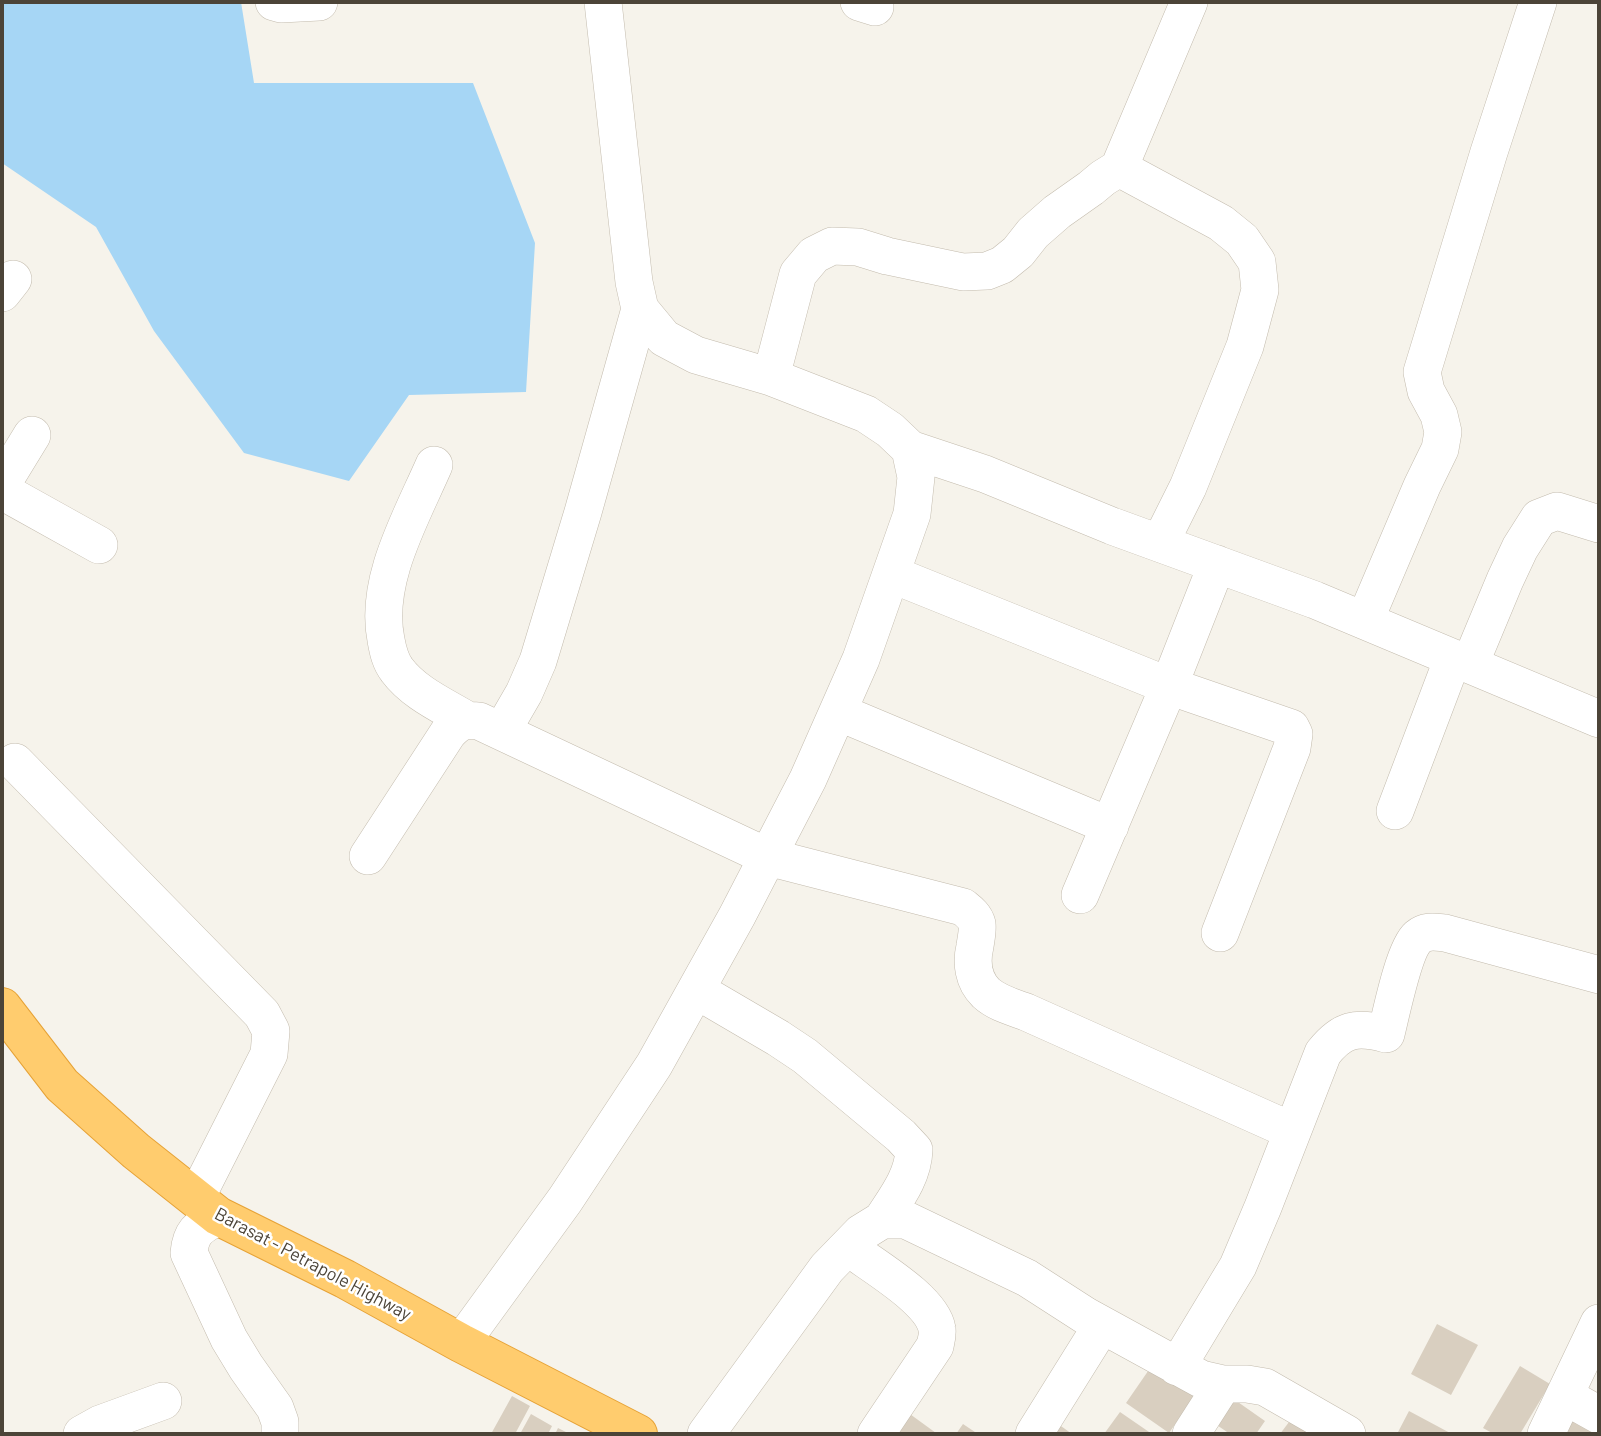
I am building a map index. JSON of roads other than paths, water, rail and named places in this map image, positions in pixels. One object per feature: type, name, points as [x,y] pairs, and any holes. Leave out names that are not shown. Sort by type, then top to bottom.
[{"type":"highway","name":"Barasat - Petrapole Highway","points":[[2,1007],[62,1085],[136,1151],[207,1207],[638,1434]]},
{"type":"street","points":[[274,2],[320,2]]},
{"type":"street","points":[[502,731],[524,693],[538,661],[640,309],[632,269],[603,2]]},
{"type":"street","points":[[771,377],[798,274],[814,255],[832,246],[858,247],[963,272],[987,271],[1002,265],[1057,212],[1119,168],[1189,2]]},
{"type":"street","points":[[1365,620],[1440,449],[1443,432],[1439,415],[1426,391],[1423,372],[1489,152],[1538,2]]},
{"type":"street","points":[[1119,168],[1221,223],[1242,240],[1256,262],[1260,290],[1245,346],[1188,487],[1160,543]]},
{"type":"street","points":[[640,309],[664,338],[696,355],[771,377],[866,414],[890,430],[910,449],[985,474],[1112,526],[1303,595],[1599,719]]},
{"type":"street","points":[[2,484],[32,435]]},
{"type":"street","points":[[461,1343],[573,1189],[654,1065],[768,858],[808,779],[861,659],[912,514],[916,477],[910,449]]},
{"type":"street","points":[[433,465],[390,572],[383,603],[383,627],[388,654],[397,670],[414,688],[467,720]]},
{"type":"street","points":[[2,491],[99,545]]},
{"type":"street","points":[[1395,811],[1461,661],[1520,548],[1539,518],[1558,511],[1599,524]]},
{"type":"street","points":[[1080,895],[1169,686],[1217,564]]},
{"type":"street","points":[[891,574],[1169,686],[1291,728],[1294,734],[1292,748],[1220,933]]},
{"type":"street","points":[[838,712],[1110,826]]},
{"type":"street","points":[[368,856],[448,733],[458,723],[467,720],[479,721],[768,858],[963,906],[977,923],[972,956],[974,975],[985,992],[992,997],[1292,1131]]},
{"type":"street","points":[[15,762],[262,1014],[271,1031],[270,1054],[207,1207],[202,1226],[190,1239],[189,1253],[229,1339],[275,1408],[284,1430]]},
{"type":"street","points":[[1177,1367],[1238,1266],[1323,1053],[1334,1039],[1352,1030],[1369,1029],[1386,1034],[1404,967],[1412,944],[1419,936],[1429,931],[1445,933],[1599,975]]},
{"type":"street","points":[[695,990],[805,1056],[901,1136],[914,1150],[914,1165],[882,1220],[861,1233],[827,1268],[706,1434]]},
{"type":"street","points":[[882,1220],[906,1220],[1027,1278],[1102,1325],[1201,1379],[1223,1384],[1265,1387],[1347,1434]]},
{"type":"street","points":[[848,1247],[916,1297],[929,1311],[937,1329],[935,1346],[876,1434]]},
{"type":"street","points":[[1546,1434],[1599,1322]]},
{"type":"street","points":[[1034,1434],[1102,1325]]},
{"type":"street","points":[[1191,1434],[1223,1384]]},
{"type":"street","points":[[1565,1396],[1599,1415]]},
{"type":"street","points":[[82,1434],[100,1424],[163,1401]]},
{"type":"water","points":[[2,2],[241,2],[254,83],[473,83],[535,243],[526,392],[409,395],[349,481],[244,453],[154,331],[96,227],[2,163]]}]
